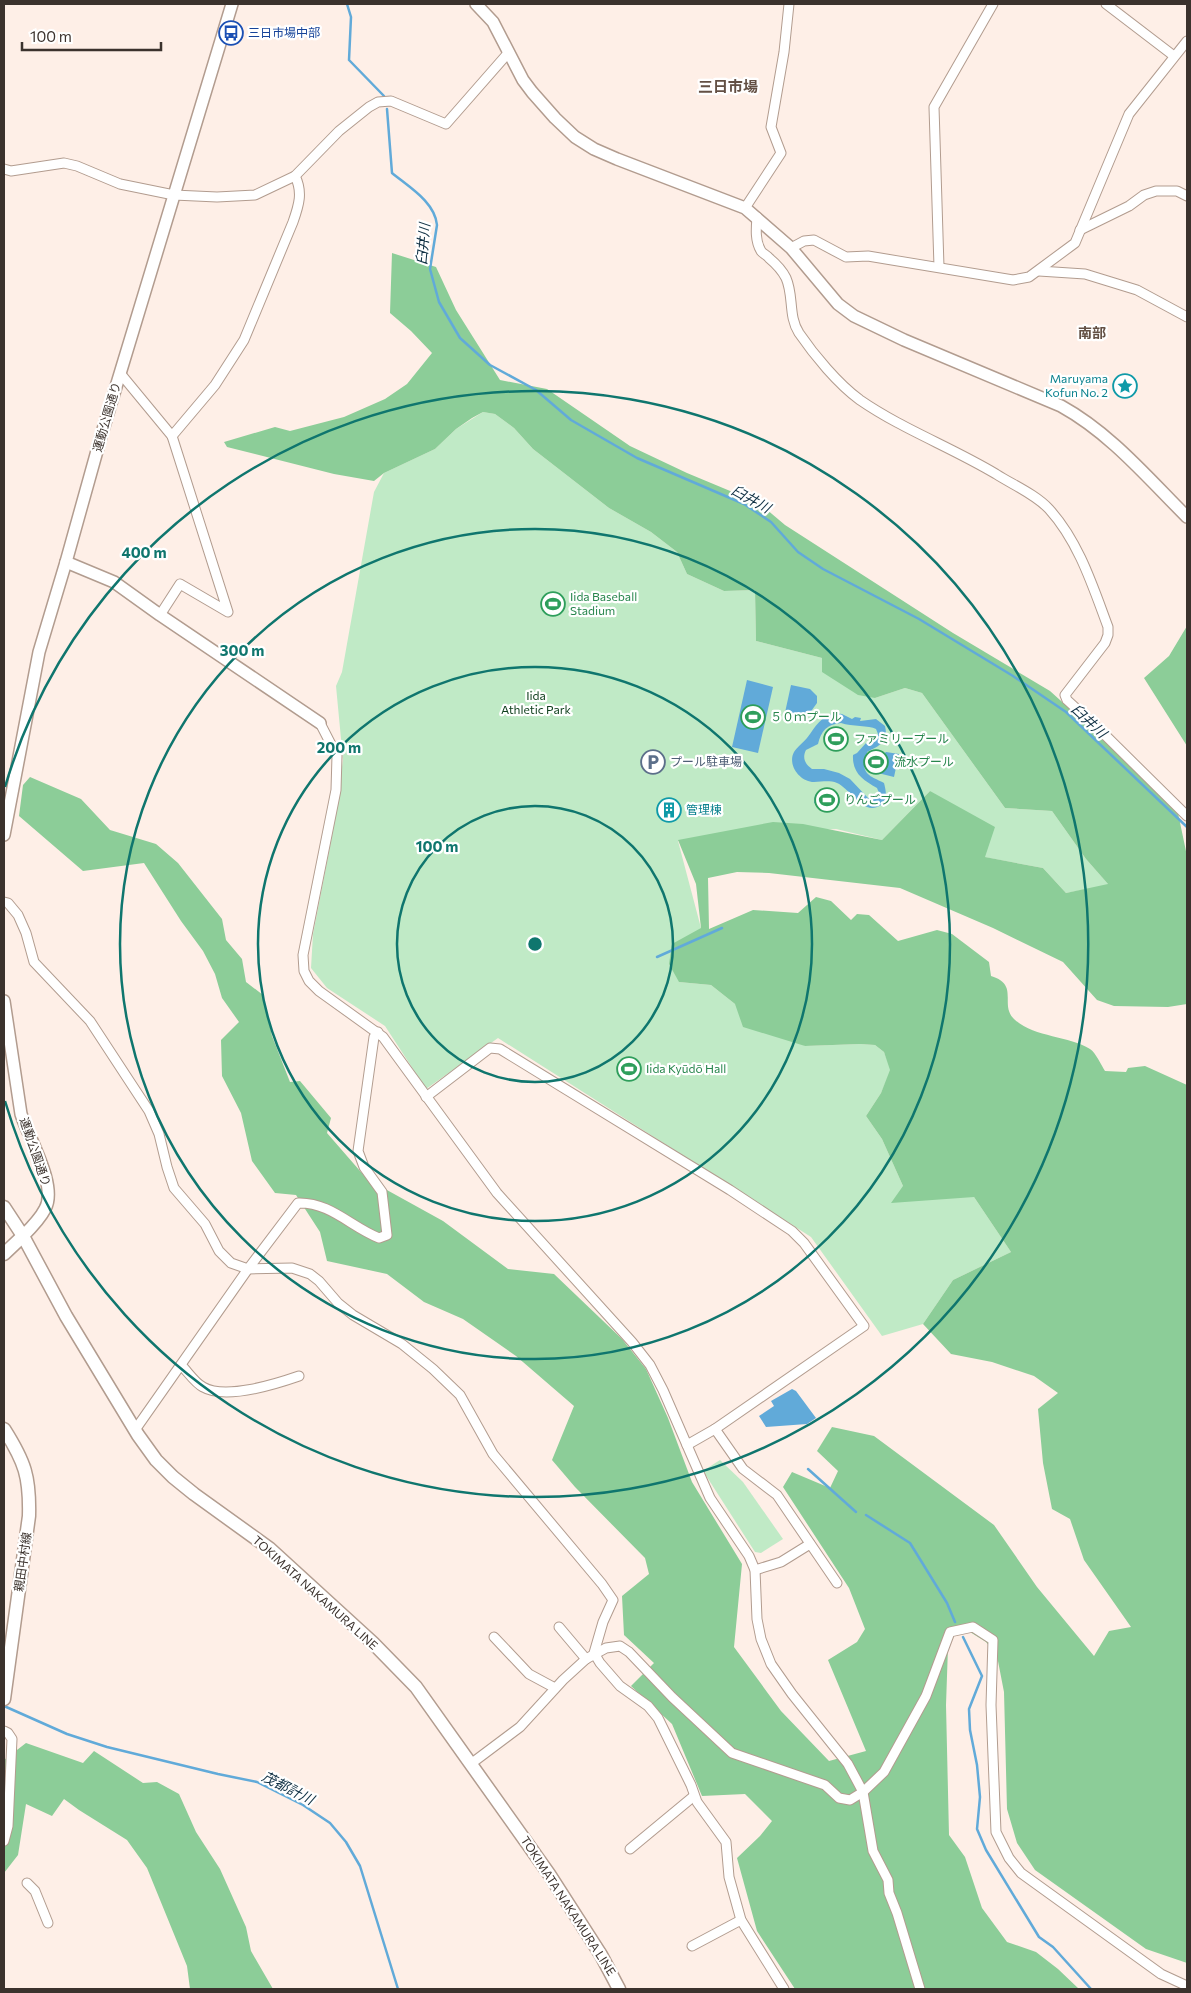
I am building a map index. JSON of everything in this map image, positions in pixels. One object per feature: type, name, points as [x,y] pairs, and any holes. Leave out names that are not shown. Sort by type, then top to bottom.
[{"type":"main road","name":"TOKIMATA NAKAMURA LINE","points":[[4,1207],[23,1236],[66,1316],[156,1460],[173,1477],[268,1548],[373,1643],[416,1687],[472,1762],[549,1874],[601,1955],[619,1989]]},
{"type":"main road","points":[[4,1254],[23,1236]]},
{"type":"main road","name":"親田中村線","points":[[4,1429],[20,1456],[30,1489],[29,1516],[4,1699]]},
{"type":"street","name":"運動公園通り","points":[[4,835],[37,660],[120,373],[232,4]]},
{"type":"street","points":[[476,4],[493,22],[523,80],[554,118],[575,137],[594,149],[617,159],[745,208],[791,248],[838,304],[854,316],[904,340],[1061,406],[1082,417],[1102,433],[1187,516]]},
{"type":"street","points":[[745,208],[781,154],[771,127],[784,52],[789,4]]},
{"type":"street","points":[[939,267],[934,106],[994,4]]},
{"type":"street","points":[[1106,4],[1174,56]]},
{"type":"street","points":[[791,248],[804,241],[814,240],[846,257],[868,256],[1013,280],[1039,271],[1075,243],[1129,114],[1187,41]]},
{"type":"street","points":[[4,169],[11,171],[64,163],[77,166],[120,184],[174,195],[217,197],[255,195],[295,176],[339,131],[378,102],[391,101],[446,124],[509,52]]},
{"type":"street","points":[[172,436],[215,385],[244,340],[300,203],[300,186],[295,176]]},
{"type":"street","points":[[1080,230],[1129,206],[1144,195],[1156,191],[1176,191],[1187,196]]},
{"type":"street","points":[[757,218],[756,238],[761,252],[770,258],[786,277],[791,293],[793,320],[798,332],[836,379],[858,398],[888,418],[965,456],[1036,498],[1049,509],[1066,533],[1086,569],[1108,627],[1106,643],[1065,695],[1067,700],[1187,816]]},
{"type":"street","points":[[1039,271],[1085,274],[1138,290],[1187,317]]},
{"type":"street","points":[[120,373],[172,436],[228,612],[180,584],[160,615]]},
{"type":"street","points":[[66,562],[114,582],[320,723],[337,756],[336,790],[309,917],[302,963],[309,981],[383,1037],[497,1193],[632,1342],[650,1365],[663,1390],[710,1498],[755,1570],[757,1620],[761,1639],[771,1664],[792,1694],[848,1764],[863,1792],[873,1852],[888,1880],[889,1893],[920,1989]]},
{"type":"street","points":[[4,902],[8,903],[18,915],[26,933],[34,962],[90,1021],[149,1111],[159,1134],[174,1188],[205,1224],[219,1251],[231,1263],[248,1270],[292,1268],[310,1274],[320,1281],[338,1303],[353,1315],[402,1344],[433,1369],[460,1395],[493,1454],[602,1584],[613,1600],[603,1622],[594,1653],[620,1686],[648,1706],[658,1718],[691,1785],[694,1796],[726,1842],[729,1877],[741,1920],[784,1989]]},
{"type":"street","name":"運動公園通り","points":[[4,1001],[21,1114],[46,1174],[49,1192],[45,1211],[23,1236]]},
{"type":"street","points":[[136,1430],[248,1270],[298,1203],[311,1202],[352,1222],[364,1232],[380,1238],[387,1235],[382,1192],[364,1166],[358,1152],[374,1038],[378,1032]]},
{"type":"street","points":[[426,1097],[490,1048],[500,1049],[730,1190],[792,1231],[804,1243],[864,1326],[715,1429],[687,1445]]},
{"type":"street","points":[[181,1365],[203,1387],[226,1393],[282,1382],[299,1376]]},
{"type":"street","points":[[715,1429],[743,1468],[777,1495],[837,1583]]},
{"type":"street","points":[[755,1570],[781,1562],[810,1544]]},
{"type":"street","points":[[559,1627],[586,1659]]},
{"type":"street","points":[[472,1762],[520,1727],[555,1688],[586,1659],[606,1648],[620,1646],[629,1652],[672,1698],[732,1753],[825,1785],[839,1798],[850,1800],[863,1792],[884,1772],[926,1696],[950,1632],[973,1627],[993,1640],[991,1705],[996,1832],[1009,1858],[1020,1873],[1161,1974],[1187,1986]]},
{"type":"street","points":[[494,1637],[528,1674],[555,1688]]},
{"type":"street","points":[[4,1731],[12,1739],[4,1841]]},
{"type":"street","points":[[630,1849],[694,1796]]},
{"type":"street","points":[[27,1883],[35,1891],[48,1922]]},
{"type":"street","points":[[692,1946],[741,1920]]},
{"type":"green space","points":[[392,253],[436,267],[456,310],[500,380],[547,389],[630,446],[687,473],[759,503],[785,525],[953,633],[1050,691],[1178,813],[1187,856],[1187,1004],[1168,1007],[1114,1006],[1097,1000],[1063,962],[993,928],[900,888],[769,873],[737,872],[708,878],[709,929],[753,910],[798,913],[816,897],[831,901],[851,920],[857,914],[869,915],[898,941],[937,930],[952,934],[989,962],[991,976],[1005,984],[1010,1013],[1022,1025],[1040,1033],[1072,1041],[1090,1049],[1105,1071],[1126,1072],[1128,1068],[1145,1066],[1187,1085],[1187,1963],[1146,1949],[1035,1870],[1017,1843],[1007,1809],[1004,1692],[997,1656],[986,1642],[970,1632],[954,1636],[948,1647],[946,1705],[949,1835],[965,1857],[982,1908],[1007,1942],[1036,1952],[1079,1989],[795,1989],[757,1931],[737,1858],[760,1836],[772,1821],[745,1794],[702,1796],[672,1724],[631,1686],[654,1663],[624,1635],[622,1596],[649,1574],[645,1558],[575,1487],[552,1460],[574,1406],[516,1356],[463,1319],[424,1302],[387,1274],[327,1261],[320,1232],[296,1195],[275,1193],[252,1161],[241,1113],[222,1076],[221,1040],[239,1022],[222,998],[215,974],[203,951],[181,921],[144,863],[83,871],[19,816],[23,785],[30,777],[81,799],[110,830],[156,844],[178,863],[222,919],[226,940],[242,959],[246,982],[263,995],[272,1036],[290,1082],[300,1081],[331,1118],[327,1133],[367,1179],[443,1221],[508,1269],[554,1274],[622,1339],[646,1369],[668,1418],[692,1482],[742,1564],[734,1647],[781,1711],[829,1761],[866,1751],[828,1660],[857,1642],[865,1629],[849,1588],[783,1487],[792,1472],[830,1488],[838,1471],[817,1451],[832,1427],[874,1436],[994,1525],[1037,1587],[1094,1656],[1109,1631],[1131,1627],[1084,1560],[1070,1519],[1052,1509],[1043,1463],[1038,1409],[1058,1393],[1034,1376],[992,1362],[951,1354],[923,1324],[953,1280],[1011,1252],[974,1197],[891,1203],[903,1186],[882,1139],[866,1116],[881,1093],[890,1070],[884,1052],[875,1045],[805,1046],[743,1027],[735,1004],[711,985],[679,982],[669,964],[672,944],[701,928],[696,884],[678,840],[773,822],[803,824],[882,840],[930,791],[995,827],[985,857],[1043,868],[1066,893],[1108,884],[1086,859],[1052,811],[1005,808],[922,693],[905,688],[875,698],[858,695],[822,672],[822,658],[756,641],[755,590],[724,591],[687,574],[677,552],[651,532],[609,508],[533,449],[514,428],[495,414],[483,412],[472,418],[456,429],[435,449],[384,473],[374,481],[334,474],[227,447],[224,442],[275,427],[290,431],[344,417],[385,399],[407,384],[432,353],[390,313]]},
{"type":"green space","name":"Iida Athletic Park","points":[[483,412],[495,414],[514,428],[533,449],[609,508],[651,532],[677,552],[687,574],[724,591],[755,590],[756,641],[822,658],[875,698],[905,688],[922,693],[1005,808],[1052,811],[1086,859],[1109,885],[1066,893],[1043,868],[984,857],[930,791],[882,840],[836,829],[678,841],[701,928],[679,982],[711,985],[735,1004],[805,1046],[875,1045],[884,1052],[891,1070],[881,1093],[866,1116],[882,1139],[903,1186],[974,1197],[1011,1252],[953,1280],[923,1324],[882,1336],[811,1237],[498,1038],[426,1089],[385,1026],[327,988],[311,968],[313,934],[333,831],[343,760],[336,686],[342,672],[374,492],[384,473],[435,449],[456,429]]},
{"type":"green space","points":[[1187,626],[1187,746],[1144,678],[1169,656]]},
{"type":"green space","points":[[720,1460],[743,1482],[783,1539],[761,1553],[755,1552],[705,1474],[706,1469]]},
{"type":"green space","points":[[26,1743],[83,1763],[94,1751],[143,1783],[157,1782],[179,1794],[196,1832],[220,1869],[246,1927],[251,1951],[273,1989],[190,1989],[187,1966],[147,1868],[127,1840],[64,1799],[52,1816],[26,1804],[18,1855],[4,1873],[4,1760]]},
{"type":"water","name":"５０ｍプール","points":[[747,680],[773,687],[758,753],[732,747]]},
{"type":"water","points":[[791,685],[810,689],[817,696],[817,703],[804,721],[784,717]]},
{"type":"water","name":"流水プール","points":[[835,713],[852,719],[855,717],[861,718],[860,721],[876,719],[885,726],[886,736],[884,740],[867,752],[867,758],[877,760],[886,752],[899,754],[894,777],[874,772],[869,765],[864,764],[868,774],[884,783],[886,798],[881,805],[875,808],[863,805],[837,783],[809,781],[796,772],[792,762],[794,752],[819,722]],"holes":[[[845,724],[876,729],[878,734],[876,740],[866,743],[853,755],[853,761],[859,775],[877,788],[878,797],[868,798],[850,779],[839,773],[824,769],[812,769],[805,761],[806,750],[818,744],[825,729],[832,725]]]},
{"type":"water","name":"ファミリープール","points":[[833,730],[839,730],[844,735],[842,744],[833,746],[828,741],[828,735]]},
{"type":"water","name":"りんごプール","points":[[822,790],[832,791],[836,794],[840,802],[837,808],[814,803],[815,795]]},
{"type":"water","points":[[792,1389],[796,1391],[816,1418],[807,1424],[766,1427],[759,1416],[774,1406],[771,1401]]},
{"type":"waterway","points":[[347,4],[351,17],[349,60],[384,96]]},
{"type":"waterway","name":"臼井川","points":[[387,109],[392,173],[426,202],[432,209],[435,217],[437,225],[430,269],[439,302],[460,338],[490,365],[536,390],[571,420],[637,458],[744,504],[771,522],[798,552],[823,569],[919,619],[1013,676],[1066,712],[1187,827]]},
{"type":"waterway","points":[[657,957],[722,928]]},
{"type":"waterway","points":[[808,1469],[856,1512]]},
{"type":"waterway","points":[[866,1515],[910,1543],[947,1603],[955,1622]]},
{"type":"waterway","points":[[963,1637],[982,1676],[969,1709],[970,1730],[977,1765],[980,1797],[977,1829],[986,1850],[1039,1937],[1053,1947],[1091,1989]]},
{"type":"waterway","name":"茂都計川","points":[[4,1706],[67,1734],[107,1747],[257,1782],[303,1805],[330,1823],[346,1842],[360,1866],[398,1989]]},
{"type":"place","name":"三日市場中部","points":[[231,33]]},
{"type":"place","name":"Maruyama Kofun No. 2","points":[[1125,386]]},
{"type":"place","name":"Iida Baseball Stadium","points":[[553,604]]},
{"type":"place","name":"５０ｍプール","points":[[753,717]]},
{"type":"place","name":"ファミリープール","points":[[836,739]]},
{"type":"place","name":"プール駐車場","points":[[653,762]]},
{"type":"place","name":"流水プール","points":[[876,762]]},
{"type":"place","name":"りんごプール","points":[[827,800]]},
{"type":"place","name":"管理棟","points":[[669,810]]},
{"type":"place","name":"Iida Kyūdō Hall","points":[[629,1069]]},
{"type":"district","name":"三日市場","points":[[728,87]]},
{"type":"district","name":"南部","points":[[1092,333]]}]
